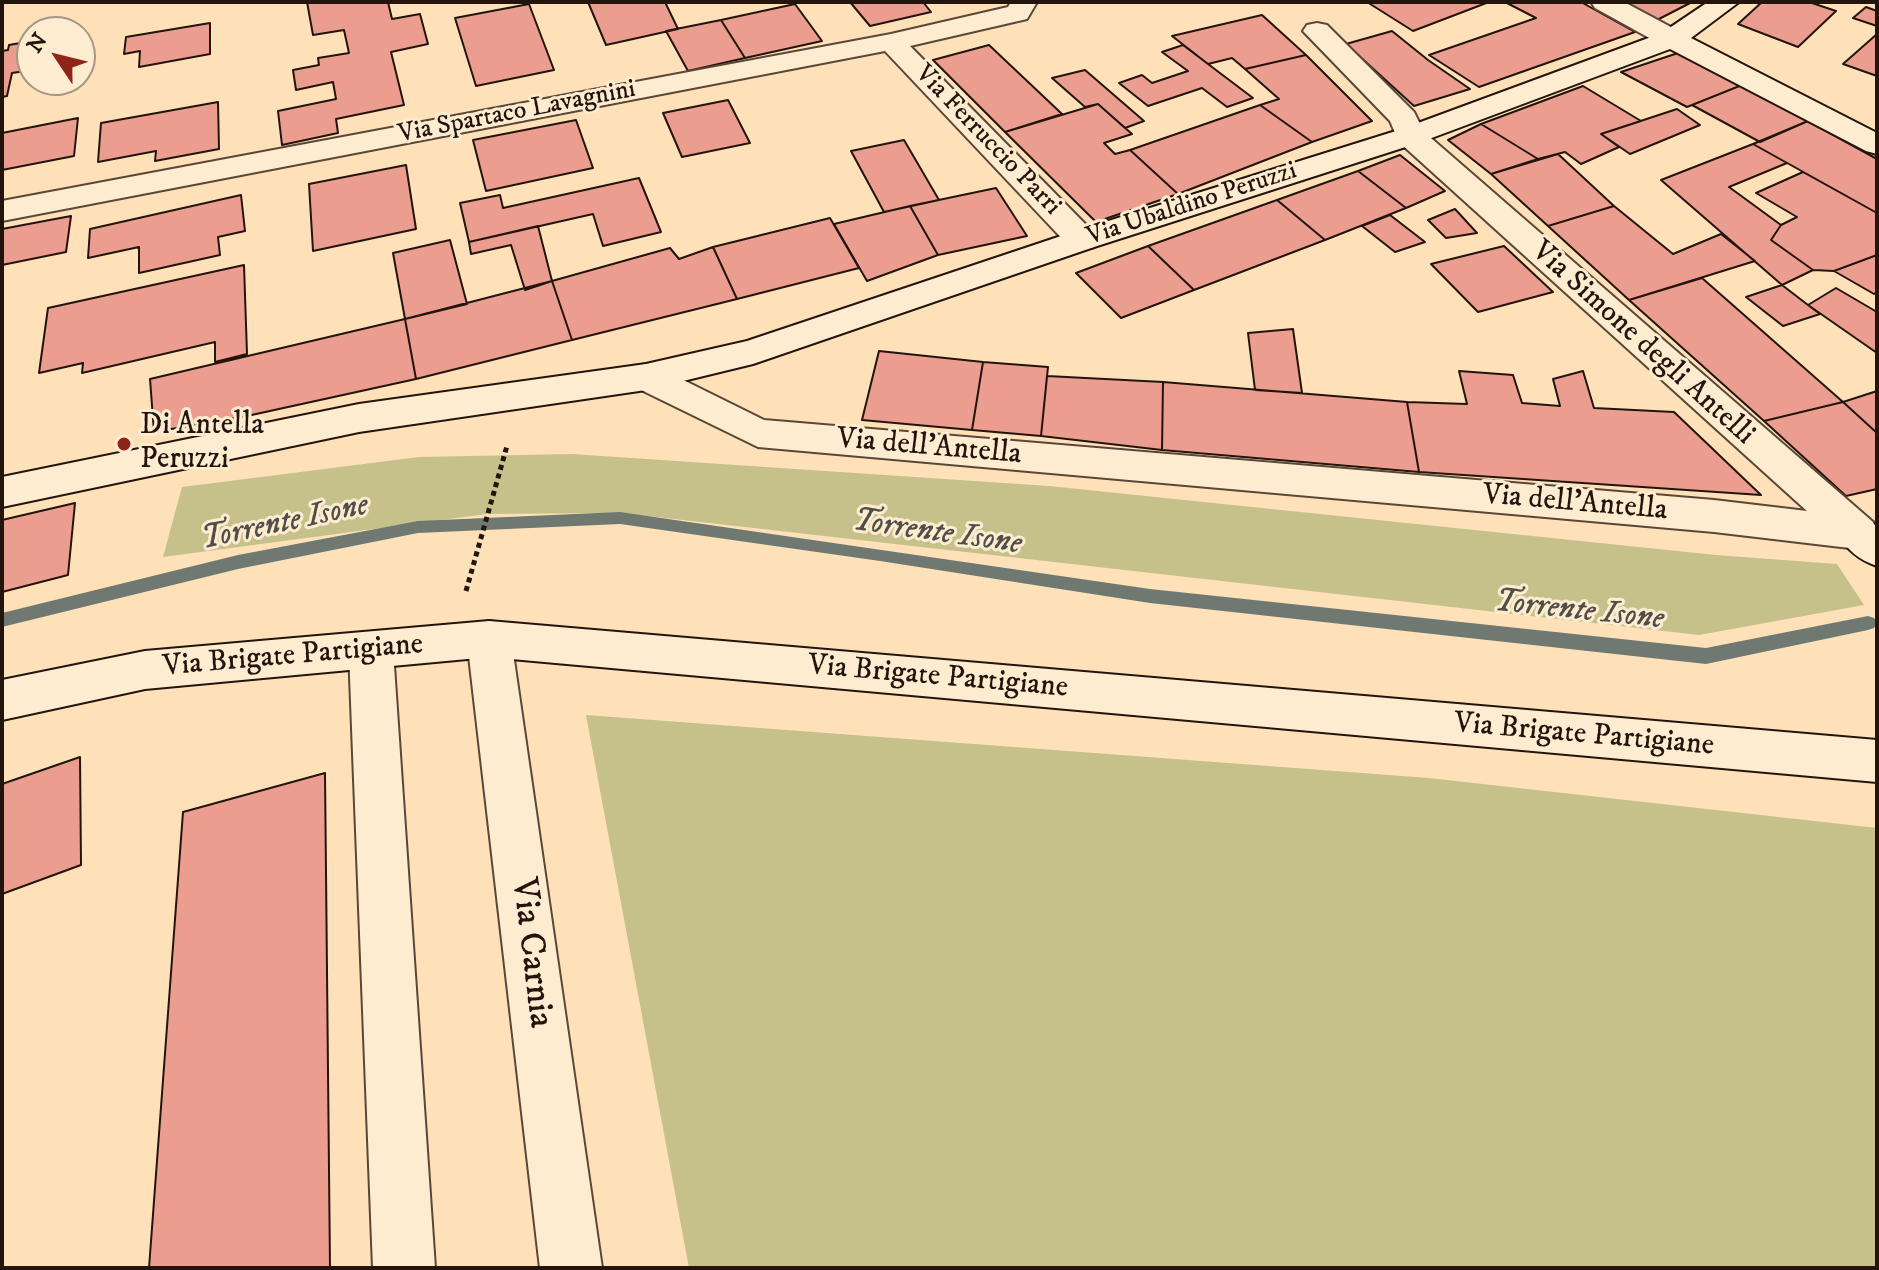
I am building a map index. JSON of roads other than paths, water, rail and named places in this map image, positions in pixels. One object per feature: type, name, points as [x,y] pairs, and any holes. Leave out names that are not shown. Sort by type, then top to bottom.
[{"type":"street","name":"Via Spartaco Lavagnini","points":[[2,211],[891,42],[1018,13],[1024,2]]},
{"type":"street","points":[[1604,2],[1877,145]]},
{"type":"street","name":"Via Ubaldino Peruzzi","points":[[646,377],[753,352],[1082,240],[1410,136],[1672,39],[1726,2]]},
{"type":"street","name":"Via Simone degli Antelli","points":[[1317,31],[1404,118],[1410,136],[1871,537]]},
{"type":"street","name":"Via Ferruccio Parri","points":[[891,42],[1082,240]]},
{"type":"street","points":[[2,492],[359,418],[646,377]]},
{"type":"street","name":"Via dell'Antella","points":[[646,377],[758,433],[1714,516],[1871,537]]},
{"type":"street","name":"Via Brigate Partigiane","points":[[2,700],[145,670],[489,639],[1877,761]]},
{"type":"street","name":"Via Carnia","points":[[489,639],[571,1268]]},
{"type":"street","points":[[371,651],[404,1268]]},
{"type":"waterway","name":"Torrente Isone","points":[[2,620],[238,562],[418,527],[620,518],[1150,596],[1706,656],[1868,623]]},
{"type":"place","name":"Di Antella Peruzzi","points":[[124,444]]}]
